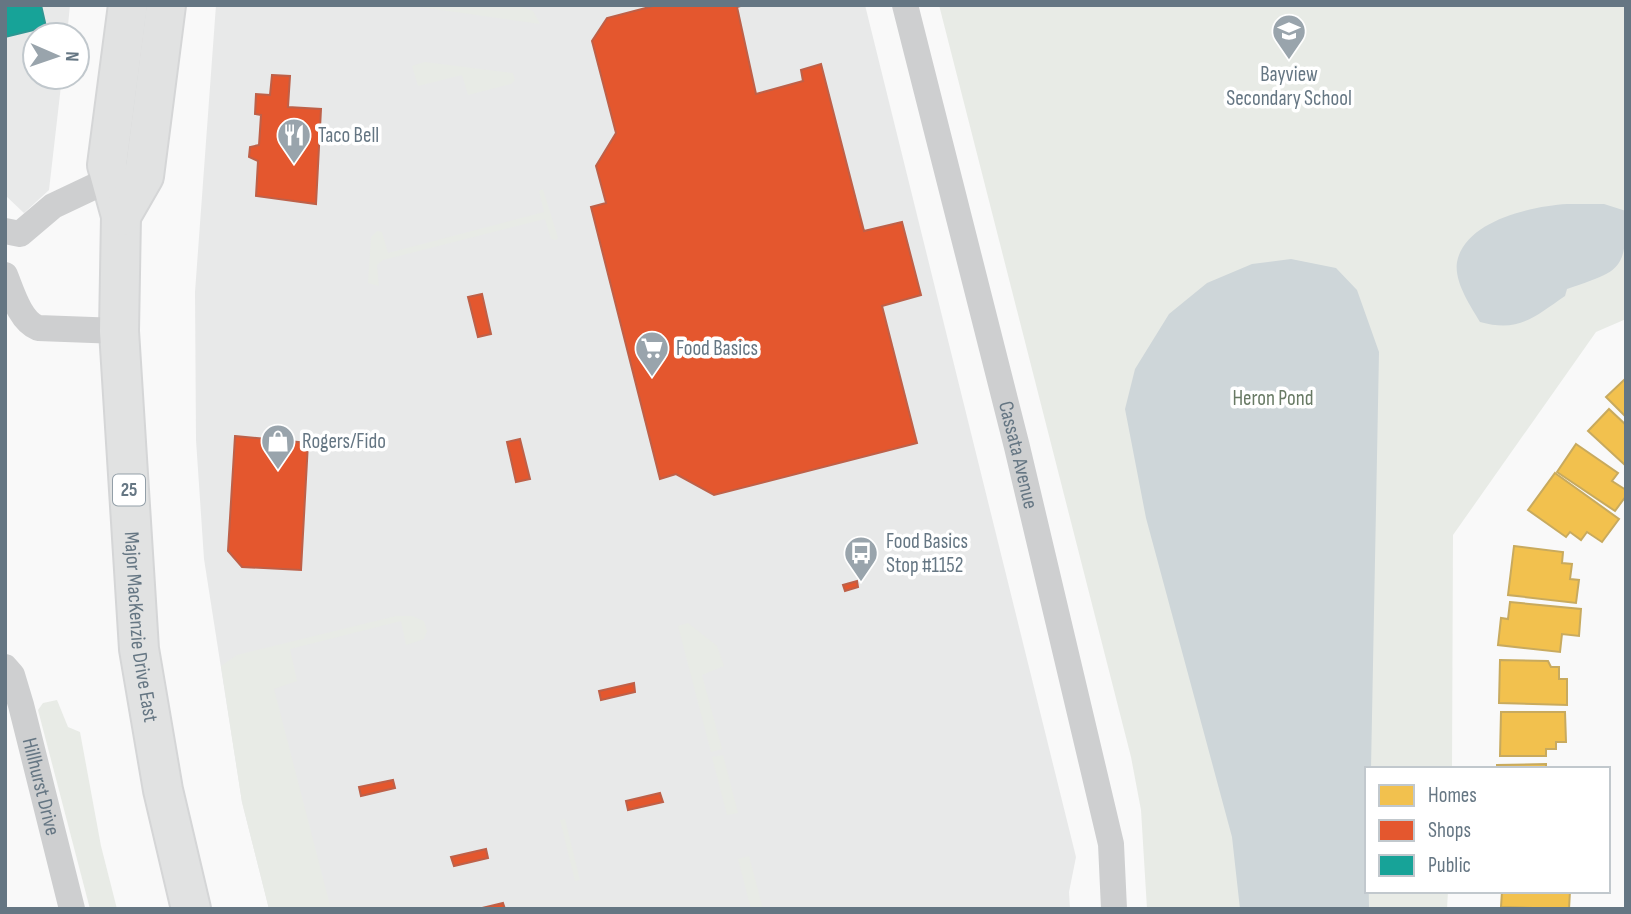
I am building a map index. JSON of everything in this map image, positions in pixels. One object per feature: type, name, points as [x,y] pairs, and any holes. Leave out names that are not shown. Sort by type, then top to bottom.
[{"type":"main road","name":"Major MacKenzie Drive East","points":[[128,5],[107,165],[121,216],[119,331],[139,649],[163,790],[191,909]]},
{"type":"main road","name":"Major MacKenzie Drive East","points":[[121,216],[144,176],[166,5]]},
{"type":"street","name":"Cassata Avenue","points":[[905,5],[1017,447],[1111,844],[1114,909]]},
{"type":"street","points":[[5,232],[20,234],[53,206],[110,179]]},
{"type":"street","points":[[5,275],[13,297],[30,325],[38,328],[119,331]]},
{"type":"street","name":"Hillhurst Drive","points":[[5,667],[12,675],[21,705],[72,909]]},
{"type":"shaded area","points":[[5,5],[70,5],[68,21],[21,21],[21,91],[60,91],[49,190],[24,213],[5,195]]},
{"type":"shaded area","points":[[216,5],[865,5],[1076,857],[1069,892],[1070,909],[269,909],[242,802],[204,559],[196,440],[195,292]]},
{"type":"shaded area","points":[[1567,204],[1604,204],[1626,211],[1625,246],[1617,265],[1610,272],[1567,289],[1565,296],[1526,321],[1505,326],[1480,322],[1458,277],[1457,262],[1463,248],[1486,226],[1502,218],[1537,208]]},
{"type":"shaded area","name":"Heron Pond","points":[[1291,259],[1336,268],[1357,290],[1379,352],[1371,767],[1365,767],[1365,893],[1369,893],[1369,909],[1240,909],[1232,837],[1146,518],[1125,409],[1135,369],[1169,314],[1207,283],[1252,264]]},
{"type":"green space","points":[[406,5],[521,7],[533,11],[540,24]]},
{"type":"green space","name":"Heron Pond","points":[[939,5],[1626,5],[1626,319],[1596,332],[1453,535],[1452,767],[1365,767],[1365,893],[1448,893],[1447,909],[1147,909],[1141,810],[1131,757]]},
{"type":"green space","points":[[425,62],[513,73],[515,80],[511,84],[468,95],[462,75],[418,86],[412,66]]},
{"type":"green space","points":[[543,189],[558,238],[556,240],[551,239],[545,219],[383,260],[377,265],[379,286],[368,283],[371,237],[377,231],[382,232],[388,253],[544,212],[539,191]]},
{"type":"green space","points":[[396,616],[412,616],[424,621],[427,631],[424,639],[406,645],[401,621],[290,649],[297,681],[274,689],[331,909],[269,909],[242,802],[221,666],[237,655]]},
{"type":"green space","points":[[688,623],[717,646],[724,666],[702,675],[722,749],[711,752],[678,626]]},
{"type":"green space","points":[[57,700],[68,727],[80,732],[101,846],[117,909],[90,909],[38,710],[43,703]]},
{"type":"green space","points":[[723,755],[738,813],[727,815],[712,757]]},
{"type":"green space","points":[[565,819],[580,880],[575,881],[560,820]]},
{"type":"green space","points":[[749,856],[763,909],[751,909],[738,859]]},
{"type":"building: Homes","points":[[1626,378],[1626,417],[1606,397]]},
{"type":"building: Homes","points":[[1609,409],[1626,425],[1626,466],[1588,431]]},
{"type":"building: Homes","points":[[1576,444],[1618,473],[1612,481],[1626,490],[1626,496],[1615,511],[1557,472]]},
{"type":"building: Homes","points":[[1555,473],[1619,519],[1602,542],[1587,532],[1581,540],[1570,532],[1566,537],[1528,510]]},
{"type":"building: Homes","points":[[1514,546],[1563,552],[1562,563],[1572,564],[1570,579],[1579,580],[1576,603],[1508,595]]},
{"type":"building: Homes","points":[[1510,602],[1581,609],[1579,636],[1562,634],[1560,652],[1498,645],[1501,618],[1508,619]]},
{"type":"building: Homes","points":[[1500,660],[1548,661],[1551,667],[1559,667],[1559,679],[1567,679],[1567,705],[1499,703]]},
{"type":"building: Homes","points":[[1501,712],[1565,712],[1566,742],[1556,742],[1556,749],[1546,749],[1546,756],[1500,756]]},
{"type":"building: Homes","points":[[1546,764],[1546,767],[1497,767]]},
{"type":"building: Homes","points":[[1502,893],[1570,893],[1569,909],[1501,907]]},
{"type":"building: Shops","points":[[657,5],[744,5],[737,7],[756,94],[803,81],[801,70],[821,64],[864,231],[902,222],[921,295],[882,306],[917,443],[714,495],[676,474],[660,479],[591,207],[606,203],[596,166],[616,133],[592,41],[607,18]]},
{"type":"building: Shops","points":[[272,75],[290,76],[288,107],[321,109],[316,204],[256,196],[258,161],[249,157],[250,147],[259,145],[261,115],[255,114],[256,94],[270,95]]},
{"type":"building: Shops","points":[[482,294],[491,334],[478,337],[468,297]]},
{"type":"building: Shops","points":[[235,436],[308,443],[301,570],[242,567],[228,551]]},
{"type":"building: Shops","points":[[520,439],[530,479],[516,482],[507,442]]},
{"type":"building: Shops","points":[[857,581],[858,587],[845,591],[843,585]]},
{"type":"building: Shops","points":[[634,683],[635,692],[601,700],[599,691]]},
{"type":"building: Shops","points":[[393,780],[395,788],[361,796],[359,787]]},
{"type":"building: Shops","points":[[660,793],[663,802],[628,810],[626,801]]},
{"type":"building: Shops","points":[[486,849],[488,858],[454,866],[451,857]]},
{"type":"building: Shops","points":[[503,903],[505,909],[478,909]]},
{"type":"building: Public","points":[[5,5],[41,5],[45,21],[21,21],[21,33],[5,37]]},
{"type":"place","name":"Bayview Secondary School","points":[[1289,61]]},
{"type":"place","name":"Taco Bell","points":[[294,165]]},
{"type":"place","name":"Food Basics","points":[[652,378]]},
{"type":"place","name":"Rogers/Fido","points":[[278,471]]},
{"type":"place","name":"Food Basics Stop #1152","points":[[861,583]]}]
